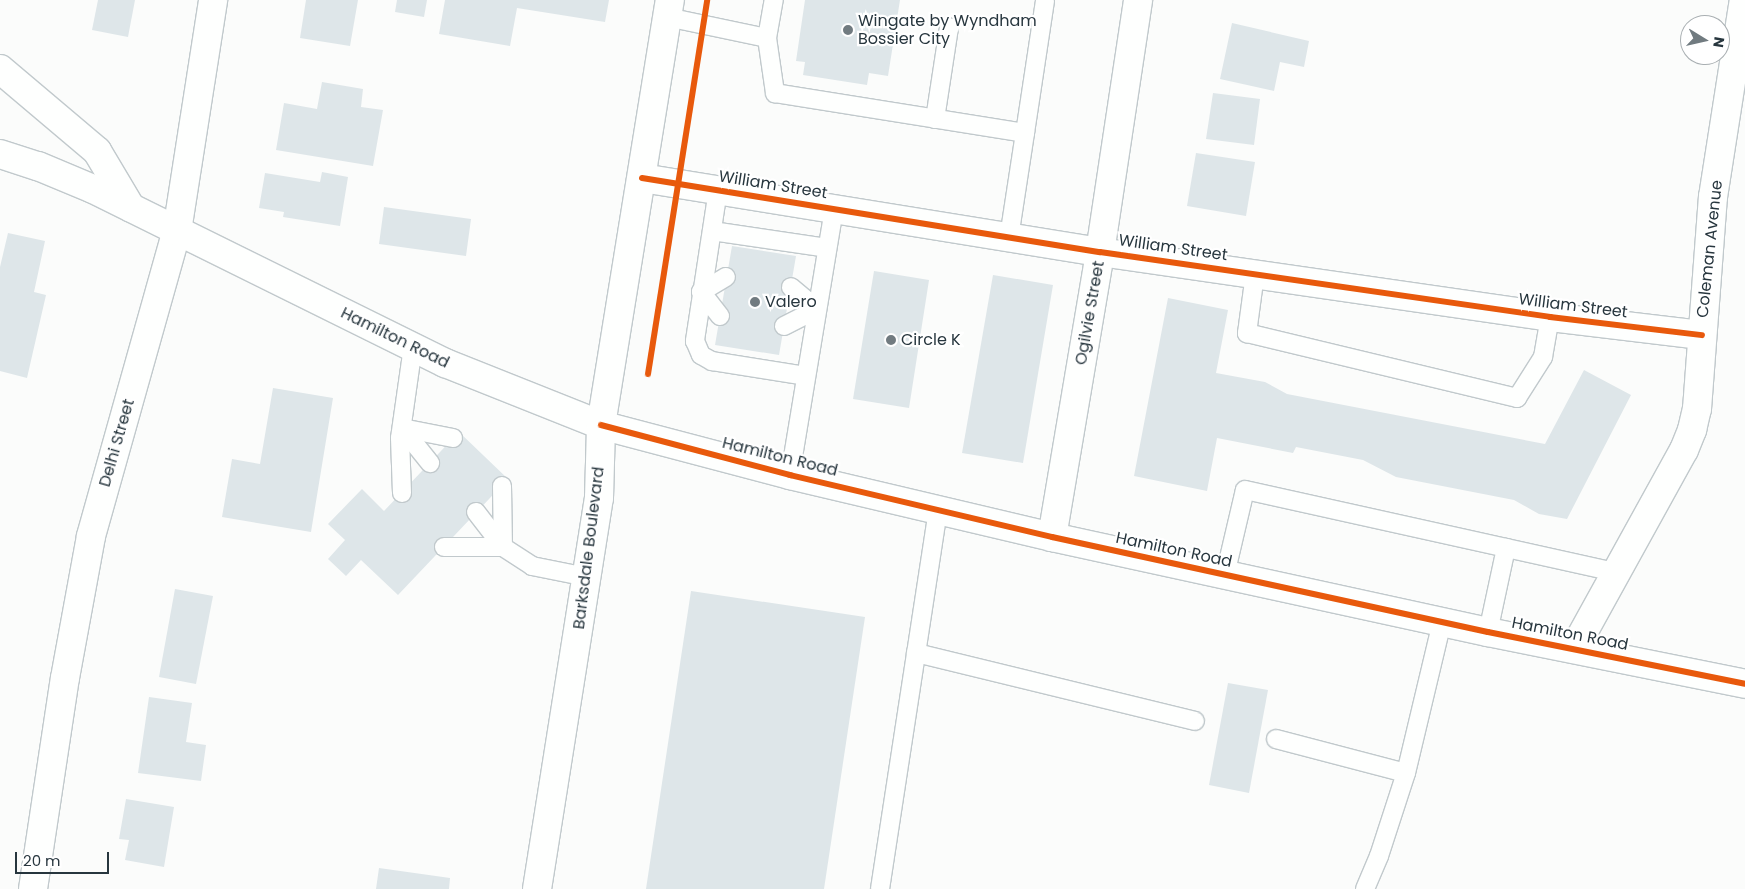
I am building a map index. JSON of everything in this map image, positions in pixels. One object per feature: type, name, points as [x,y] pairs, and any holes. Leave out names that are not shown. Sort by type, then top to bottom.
[{"type":"main road","name":"Delhi Street","points":[[33,889],[65,678],[91,536],[177,231],[213,0]]},
{"type":"main road","name":"Ogilvie Street","points":[[1052,537],[1100,252],[1138,0]]},
{"type":"main road","name":"Coleman Avenue","points":[[1574,649],[1684,450],[1692,430],[1697,409],[1714,196],[1744,0]]},
{"type":"main road","name":"Barksdale Boulevard","points":[[537,889],[599,498],[601,425],[668,9]]},
{"type":"main road","points":[[0,69],[97,151],[131,208]]},
{"type":"main road","name":"Hamilton Road","points":[[0,154],[66,178],[131,208],[445,363],[601,425],[790,475],[938,508],[1052,537],[1488,632],[1745,684]]},
{"type":"main road","name":"William Street","points":[[642,178],[1100,252],[1550,317],[1702,335]]},
{"type":"lane","points":[[774,0],[767,38],[775,93],[1025,133]]},
{"type":"lane","points":[[1009,237],[1045,0]]},
{"type":"lane","points":[[668,9],[767,38]]},
{"type":"lane","points":[[935,119],[949,27]]},
{"type":"lane","points":[[718,190],[695,340],[702,355],[712,361],[806,376]]},
{"type":"lane","points":[[790,475],[834,208]]},
{"type":"lane","points":[[712,231],[827,248]]},
{"type":"lane","points":[[1255,274],[1247,333],[1517,398],[1543,357],[1550,317]]},
{"type":"lane","points":[[702,292],[726,277]]},
{"type":"lane","points":[[791,287],[817,309]]},
{"type":"lane","points":[[702,292],[720,316]]},
{"type":"lane","points":[[784,326],[817,309]]},
{"type":"lane","points":[[402,492],[402,428],[413,347]]},
{"type":"lane","points":[[402,428],[453,438]]},
{"type":"lane","points":[[402,428],[430,463]]},
{"type":"lane","points":[[502,486],[503,547]]},
{"type":"lane","points":[[1225,575],[1245,490],[1616,572]]},
{"type":"lane","points":[[880,889],[938,508]]},
{"type":"lane","points":[[476,512],[503,547],[532,566],[587,577]]},
{"type":"lane","points":[[444,546],[503,547]]},
{"type":"lane","points":[[1488,632],[1506,548]]},
{"type":"lane","points":[[1365,889],[1379,856],[1406,772],[1442,622]]},
{"type":"lane","points":[[916,653],[1195,721]]},
{"type":"lane","points":[[1276,739],[1406,772]]},
{"type":"building","points":[[98,0],[135,0],[128,37],[92,30]]},
{"type":"building","points":[[306,0],[358,0],[350,46],[300,38]]},
{"type":"building","points":[[397,0],[427,0],[424,17],[395,12]]},
{"type":"building","points":[[445,0],[609,0],[605,22],[517,8],[510,46],[439,34]]},
{"type":"building","name":"Wingate by Wyndham Bossier City","points":[[805,0],[900,0],[888,76],[869,73],[867,85],[803,75],[805,62],[796,61]]},
{"type":"building","points":[[1232,23],[1309,41],[1304,67],[1280,62],[1274,91],[1220,79]]},
{"type":"building","points":[[322,82],[363,89],[361,107],[383,110],[373,166],[276,150],[284,103],[317,109]]},
{"type":"building","points":[[1213,93],[1260,99],[1254,145],[1206,139]]},
{"type":"building","points":[[1196,153],[1255,162],[1246,216],[1187,206]]},
{"type":"building","points":[[322,172],[348,177],[340,226],[283,217],[284,212],[259,208],[265,173],[320,182]]},
{"type":"building","points":[[384,207],[471,219],[466,256],[379,244]]},
{"type":"building","points":[[8,233],[45,241],[34,292],[46,295],[27,378],[0,371],[0,267]]},
{"type":"building","name":"Valero","points":[[732,246],[796,256],[779,355],[715,345]]},
{"type":"building","name":"Circle K","points":[[874,271],[929,280],[909,408],[853,399]]},
{"type":"building","points":[[993,275],[1053,285],[1023,463],[962,453]]},
{"type":"building","points":[[1168,298],[1228,310],[1216,373],[1265,382],[1287,394],[1545,444],[1584,370],[1631,395],[1567,519],[1539,514],[1514,500],[1396,477],[1363,460],[1296,447],[1293,453],[1217,438],[1207,491],[1134,476]]},
{"type":"building","points":[[273,388],[333,398],[311,532],[222,517],[232,459],[260,464]]},
{"type":"building","points":[[459,432],[508,479],[398,595],[361,560],[346,576],[328,559],[345,540],[328,524],[362,489],[384,511]]},
{"type":"building","points":[[175,589],[213,596],[196,684],[159,677]]},
{"type":"building","points":[[691,591],[865,617],[824,889],[646,889]]},
{"type":"building","points":[[1228,683],[1268,690],[1249,793],[1209,785]]},
{"type":"building","points":[[149,697],[192,703],[186,742],[206,745],[201,781],[138,773]]},
{"type":"building","points":[[126,799],[174,807],[164,867],[125,860],[129,840],[119,839]]},
{"type":"building","points":[[379,868],[450,878],[449,889],[376,889]]},
{"type":"cycle path","points":[[648,374],[707,0]]},
{"type":"cycle path","points":[[642,178],[1100,252],[1550,317],[1702,335]]},
{"type":"cycle path","points":[[601,425],[790,475],[1052,537],[1488,632],[1745,684]]},
{"type":"place","name":"Wingate by Wyndham Bossier City","points":[[848,30]]},
{"type":"place","name":"Valero","points":[[755,302]]},
{"type":"place","name":"Circle K","points":[[891,340]]}]
